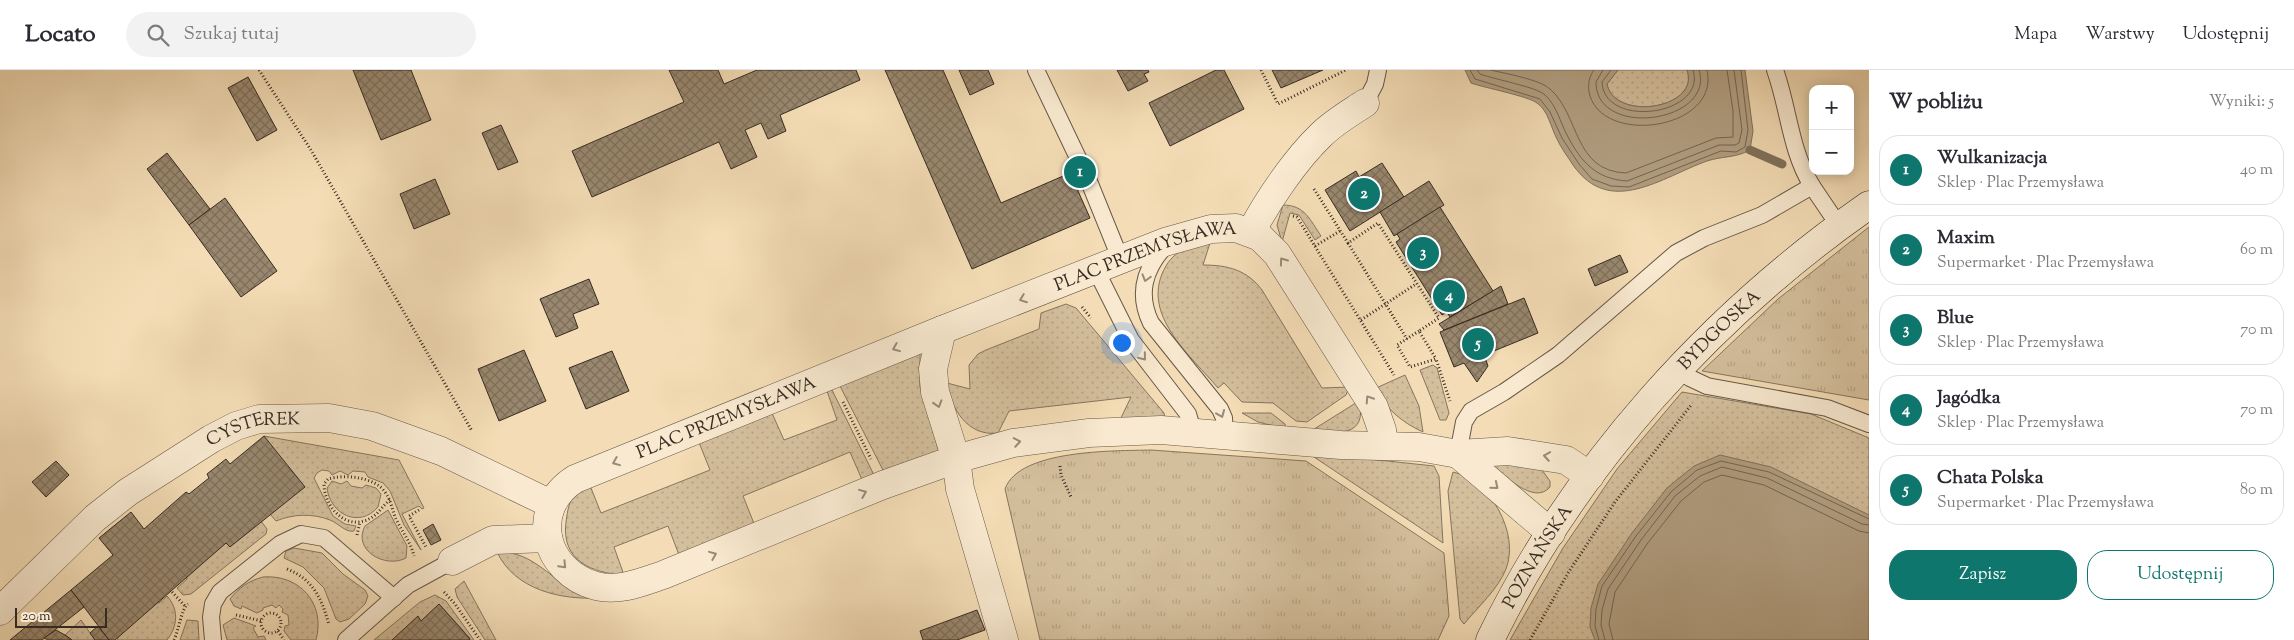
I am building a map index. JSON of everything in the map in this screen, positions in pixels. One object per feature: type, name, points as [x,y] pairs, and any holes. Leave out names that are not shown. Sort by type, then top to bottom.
[{"type":"street","points":[[1251,232],[1263,211],[1312,145],[1331,127],[1365,103]]},
{"type":"street","name":"BYDGOSKA","points":[[1590,476],[1620,436],[1678,370],[1754,296],[1839,226],[1869,205]]},
{"type":"street","name":"PLAC PRZEMYSŁAWA","points":[[551,504],[566,485],[588,473],[1108,264],[1174,240],[1225,227],[1251,232],[1268,244],[1292,275],[1374,407],[1382,430],[1384,445]]},
{"type":"street","points":[[942,330],[933,369],[934,386],[956,459],[960,489],[1004,640]]},
{"type":"street","name":"CYSTEREK","points":[[0,611],[105,510],[196,448],[225,431],[247,422],[278,418],[344,419],[394,433],[441,451],[551,504]]},
{"type":"street","points":[[551,504],[548,514],[548,538],[558,561],[582,581],[597,586],[622,587],[663,575],[883,485],[956,459],[1013,443],[1089,433],[1143,430],[1194,432],[1341,444],[1384,445],[1458,454],[1508,451],[1566,460],[1590,476]]},
{"type":"street","points":[[1458,454],[1551,533]]},
{"type":"street","name":"POZNAŃSKA","points":[[1490,640],[1525,574],[1590,476]]},
{"type":"street","points":[[440,557],[492,540],[548,538]]},
{"type":"lane","points":[[1036,70],[1088,179],[1108,264],[1131,340],[1188,414],[1194,432]]},
{"type":"lane","points":[[1365,103],[1375,84],[1378,70]]},
{"type":"lane","points":[[1775,70],[1801,168],[1839,226]]},
{"type":"lane","points":[[1458,454],[1464,422],[1471,411],[1504,392],[1558,355],[1676,253],[1704,238],[1762,215],[1812,186]]},
{"type":"lane","points":[[1174,240],[1156,256],[1147,273],[1142,292],[1145,311],[1160,334],[1220,409],[1224,418],[1225,435]]},
{"type":"lane","points":[[1678,370],[1707,386],[1827,408],[1869,424]]},
{"type":"lane","points":[[213,640],[211,617],[213,604],[220,592],[290,538],[301,534],[324,538],[394,598]]},
{"type":"lane","points":[[346,640],[422,576],[440,557]]},
{"type":"path","points":[[259,70],[311,150],[475,436],[479,452],[473,467]]},
{"type":"path","points":[[1261,70],[1278,104],[1346,70]]},
{"type":"path","points":[[1308,180],[1407,339]]},
{"type":"path","points":[[1293,216],[1297,217],[1394,375]]},
{"type":"path","points":[[1348,242],[1378,224],[1438,318],[1397,345],[1410,367],[1436,359]]},
{"type":"path","points":[[1315,246],[1340,231]]},
{"type":"path","points":[[1361,320],[1416,284]]},
{"type":"path","points":[[1419,331],[1436,359],[1452,408]]},
{"type":"path","points":[[832,374],[838,391],[883,485]]},
{"type":"path","points":[[1530,640],[1568,573],[1615,502],[1663,438],[1707,386]]},
{"type":"path","points":[[1061,475],[1071,497]]},
{"type":"path","points":[[390,500],[371,519],[360,522],[348,521],[332,510],[325,496],[324,484],[328,479],[336,477],[373,482],[383,489],[390,500],[395,518],[412,547],[415,559]]},
{"type":"path","points":[[419,510],[409,516],[440,557]]},
{"type":"path","points":[[265,556],[275,565],[294,572],[313,587],[322,600],[330,632]]},
{"type":"path","points":[[438,591],[445,592],[450,596],[480,640]]},
{"type":"path","points":[[172,592],[185,606]]},
{"type":"path","points":[[273,613],[279,617],[281,622],[278,630],[272,633],[266,632],[261,623],[264,617],[273,613]]},
{"type":"path","points":[[278,630],[284,640]]},
{"type":"green space","points":[[1618,70],[1687,70],[1688,83],[1681,94],[1670,102],[1655,106],[1639,107],[1624,103],[1613,96],[1607,84]]},
{"type":"green space","points":[[1283,205],[1297,208],[1306,214],[1321,236],[1315,240],[1299,215],[1290,213],[1282,242],[1277,225]]},
{"type":"green space","points":[[1869,227],[1869,400],[1702,371],[1778,299]]},
{"type":"green space","points":[[1210,243],[1203,265],[1221,266],[1236,270],[1256,283],[1322,388],[1349,387],[1346,395],[1307,422],[1296,421],[1273,403],[1242,402],[1224,383],[1218,388],[1184,350],[1165,321],[1160,306],[1158,290],[1162,274],[1170,260],[1187,248]]},
{"type":"green space","points":[[1066,304],[1076,308],[1164,413],[1165,420],[1120,420],[1131,397],[1009,411],[998,433],[978,431],[970,426],[952,402],[947,383],[970,389],[969,365],[978,354],[1039,329],[1041,313]]},
{"type":"green space","points":[[920,351],[920,387],[939,452],[885,474],[840,386]]},
{"type":"green space","points":[[1433,365],[1437,368],[1449,413],[1446,420],[1440,420],[1420,370]]},
{"type":"green space","points":[[1405,375],[1419,406],[1423,432],[1395,414],[1374,389]]},
{"type":"green space","points":[[832,390],[875,477],[863,482],[850,452],[743,496],[755,526],[679,555],[668,526],[614,547],[624,575],[590,568],[574,555],[568,546],[566,522],[571,501],[589,483],[601,513],[710,470],[698,440],[771,411],[784,440],[837,420],[827,391]]},
{"type":"green space","points":[[1682,392],[1811,414],[1869,438],[1869,640],[1510,640],[1563,548],[1617,469]]},
{"type":"green space","points":[[1359,401],[1361,413],[1359,422],[1348,431],[1311,431]]},
{"type":"green space","points":[[1242,413],[1271,413],[1285,424],[1286,429],[1258,422]]},
{"type":"green space","points":[[264,436],[399,460],[424,508],[422,509],[419,506],[402,514],[421,550],[404,525],[390,491],[383,483],[368,477],[365,472],[353,471],[348,475],[340,471],[332,475],[329,471],[322,470],[314,478],[333,516],[345,524],[356,526],[354,531],[348,531],[330,520],[309,515],[289,517],[276,521],[270,514]]},
{"type":"green space","points":[[1151,450],[1306,461],[1444,553],[1449,616],[1438,640],[1040,640],[1005,489],[1014,476],[1029,466],[1048,459],[1093,452]]},
{"type":"green space","points":[[1313,453],[1434,466],[1439,476],[1443,543],[1314,457]]},
{"type":"green space","points":[[1488,460],[1542,470],[1550,481],[1550,487],[1543,492],[1528,491],[1490,465]]},
{"type":"green space","points":[[1453,472],[1479,485],[1490,497],[1499,510],[1509,540],[1509,555],[1506,569],[1493,591],[1464,624],[1460,619],[1448,491]]},
{"type":"green space","points":[[332,481],[341,484],[347,481],[351,486],[362,488],[366,485],[376,488],[381,494],[378,507],[370,514],[362,517],[346,516],[339,511],[329,497],[327,488]]},
{"type":"green space","points":[[388,510],[407,546],[406,558],[398,561],[380,559],[367,550],[363,543],[362,535],[365,526]]},
{"type":"green space","points":[[261,521],[267,529],[266,534],[191,594],[183,595],[177,588],[187,579],[186,577],[226,543]]},
{"type":"green space","points":[[294,548],[322,553],[343,574],[365,590],[368,596],[365,604],[349,619],[340,622],[336,619],[324,588],[303,567],[284,558],[286,551]]},
{"type":"green space","points":[[497,552],[526,558],[570,588],[599,598],[570,597],[540,590],[515,576]]},
{"type":"green space","points":[[263,577],[276,577],[288,580],[307,594],[317,614],[316,640],[291,640],[284,631],[285,626],[289,625],[288,615],[282,612],[283,609],[279,605],[276,608],[272,605],[263,608],[263,610],[257,613],[242,606],[241,609],[234,606],[230,599],[237,591],[244,585]]},
{"type":"green space","points":[[464,581],[496,640],[485,640],[457,597],[455,589]]},
{"type":"green space","points":[[435,595],[446,601],[474,640],[469,640],[470,638],[439,604],[421,621],[417,617],[392,640],[374,640],[420,602]]},
{"type":"green space","points":[[167,596],[174,606],[176,618],[171,635],[167,640],[118,640],[117,638],[157,602],[159,603]]},
{"type":"green space","points":[[234,618],[256,626],[253,628],[258,637],[264,636],[266,640],[227,640],[223,625]]},
{"type":"green space","points":[[81,620],[95,640],[72,640],[65,635]]},
{"type":"green space","points":[[187,620],[198,621],[199,640],[180,640]]},
{"type":"water","points":[[1465,70],[1618,70],[1607,84],[1613,96],[1624,103],[1639,107],[1655,106],[1670,102],[1681,94],[1688,83],[1687,70],[1745,70],[1753,131],[1750,150],[1707,161],[1637,189],[1620,191],[1603,189],[1588,181],[1573,165],[1541,106],[1532,100],[1471,83]]},
{"type":"water","points":[[1720,455],[1771,467],[1869,515],[1869,640],[1595,640],[1590,627],[1591,608],[1598,584],[1632,533],[1667,488],[1694,466]]},
{"type":"building","points":[[353,70],[411,70],[431,120],[381,140]]},
{"type":"building","points":[[669,70],[718,70],[724,84],[757,70],[856,70],[860,80],[780,115],[786,131],[768,139],[761,123],[745,130],[757,157],[731,169],[719,142],[592,197],[572,151],[684,102]]},
{"type":"building","points":[[885,70],[943,70],[1001,203],[1070,173],[1090,218],[972,269]]},
{"type":"building","points":[[959,70],[988,70],[994,84],[970,95]]},
{"type":"building","points":[[1117,70],[1148,70],[1149,72],[1144,74],[1148,81],[1128,91]]},
{"type":"building","points":[[1216,70],[1224,70],[1244,109],[1170,146],[1149,103]]},
{"type":"building","points":[[1272,70],[1323,70],[1281,88]]},
{"type":"building","points":[[248,77],[277,130],[257,141],[228,88]]},
{"type":"building","points":[[501,125],[518,162],[498,170],[482,133]]},
{"type":"building","points":[[167,153],[210,209],[189,225],[147,169]]},
{"type":"building","points":[[1382,163],[1404,197],[1350,231],[1325,190],[1356,171],[1359,177]]},
{"type":"building","points":[[435,179],[450,214],[414,229],[400,194]]},
{"type":"building","points":[[1429,181],[1444,205],[1394,236],[1380,212]]},
{"type":"building","points":[[225,198],[277,271],[241,297],[189,225]]},
{"type":"building","points":[[1440,207],[1493,291],[1450,317],[1447,312],[1442,315],[1396,242],[1400,239],[1397,234]]},
{"type":"building","points":[[1620,255],[1628,272],[1595,286],[1588,269]]},
{"type":"building","points":[[589,279],[599,304],[573,314],[578,328],[556,337],[540,299]]},
{"type":"building","points":[[1501,286],[1508,304],[1444,330],[1439,324]]},
{"type":"building","points":[[1524,298],[1538,333],[1484,355],[1488,366],[1477,382],[1464,363],[1454,367],[1440,332]]},
{"type":"building","points":[[524,350],[546,401],[499,421],[478,369]]},
{"type":"building","points":[[612,351],[629,391],[586,409],[569,368]]},
{"type":"building","points":[[264,436],[305,487],[230,547],[226,543],[115,640],[109,640],[71,590],[113,555],[99,538],[131,512],[144,529],[186,492],[189,494],[209,478],[207,474],[226,459],[230,464]]},
{"type":"building","points":[[56,461],[69,475],[46,497],[32,482]]},
{"type":"building","points":[[433,524],[441,540],[431,545],[423,530]]},
{"type":"building","points":[[71,590],[84,607],[42,640],[10,640]]},
{"type":"building","points":[[439,604],[469,640],[392,640],[418,616],[421,621]]},
{"type":"building","points":[[977,610],[985,630],[957,640],[923,640],[920,631]]},
{"type":"building","points":[[98,626],[109,640],[95,640],[90,633]]},
{"type":"building","points":[[56,630],[72,640],[48,640],[44,638]]},
{"type":"waterway","points":[[1750,150],[1782,164]]},
{"type":"place","name":"Wulkanizacja","points":[[1080,172]]},
{"type":"place","name":"Maxim","points":[[1364,194]]},
{"type":"place","name":"Blue","points":[[1423,253]]},
{"type":"place","name":"Jagódka","points":[[1449,296]]},
{"type":"place","name":"Chata Polska","points":[[1478,344]]}]
